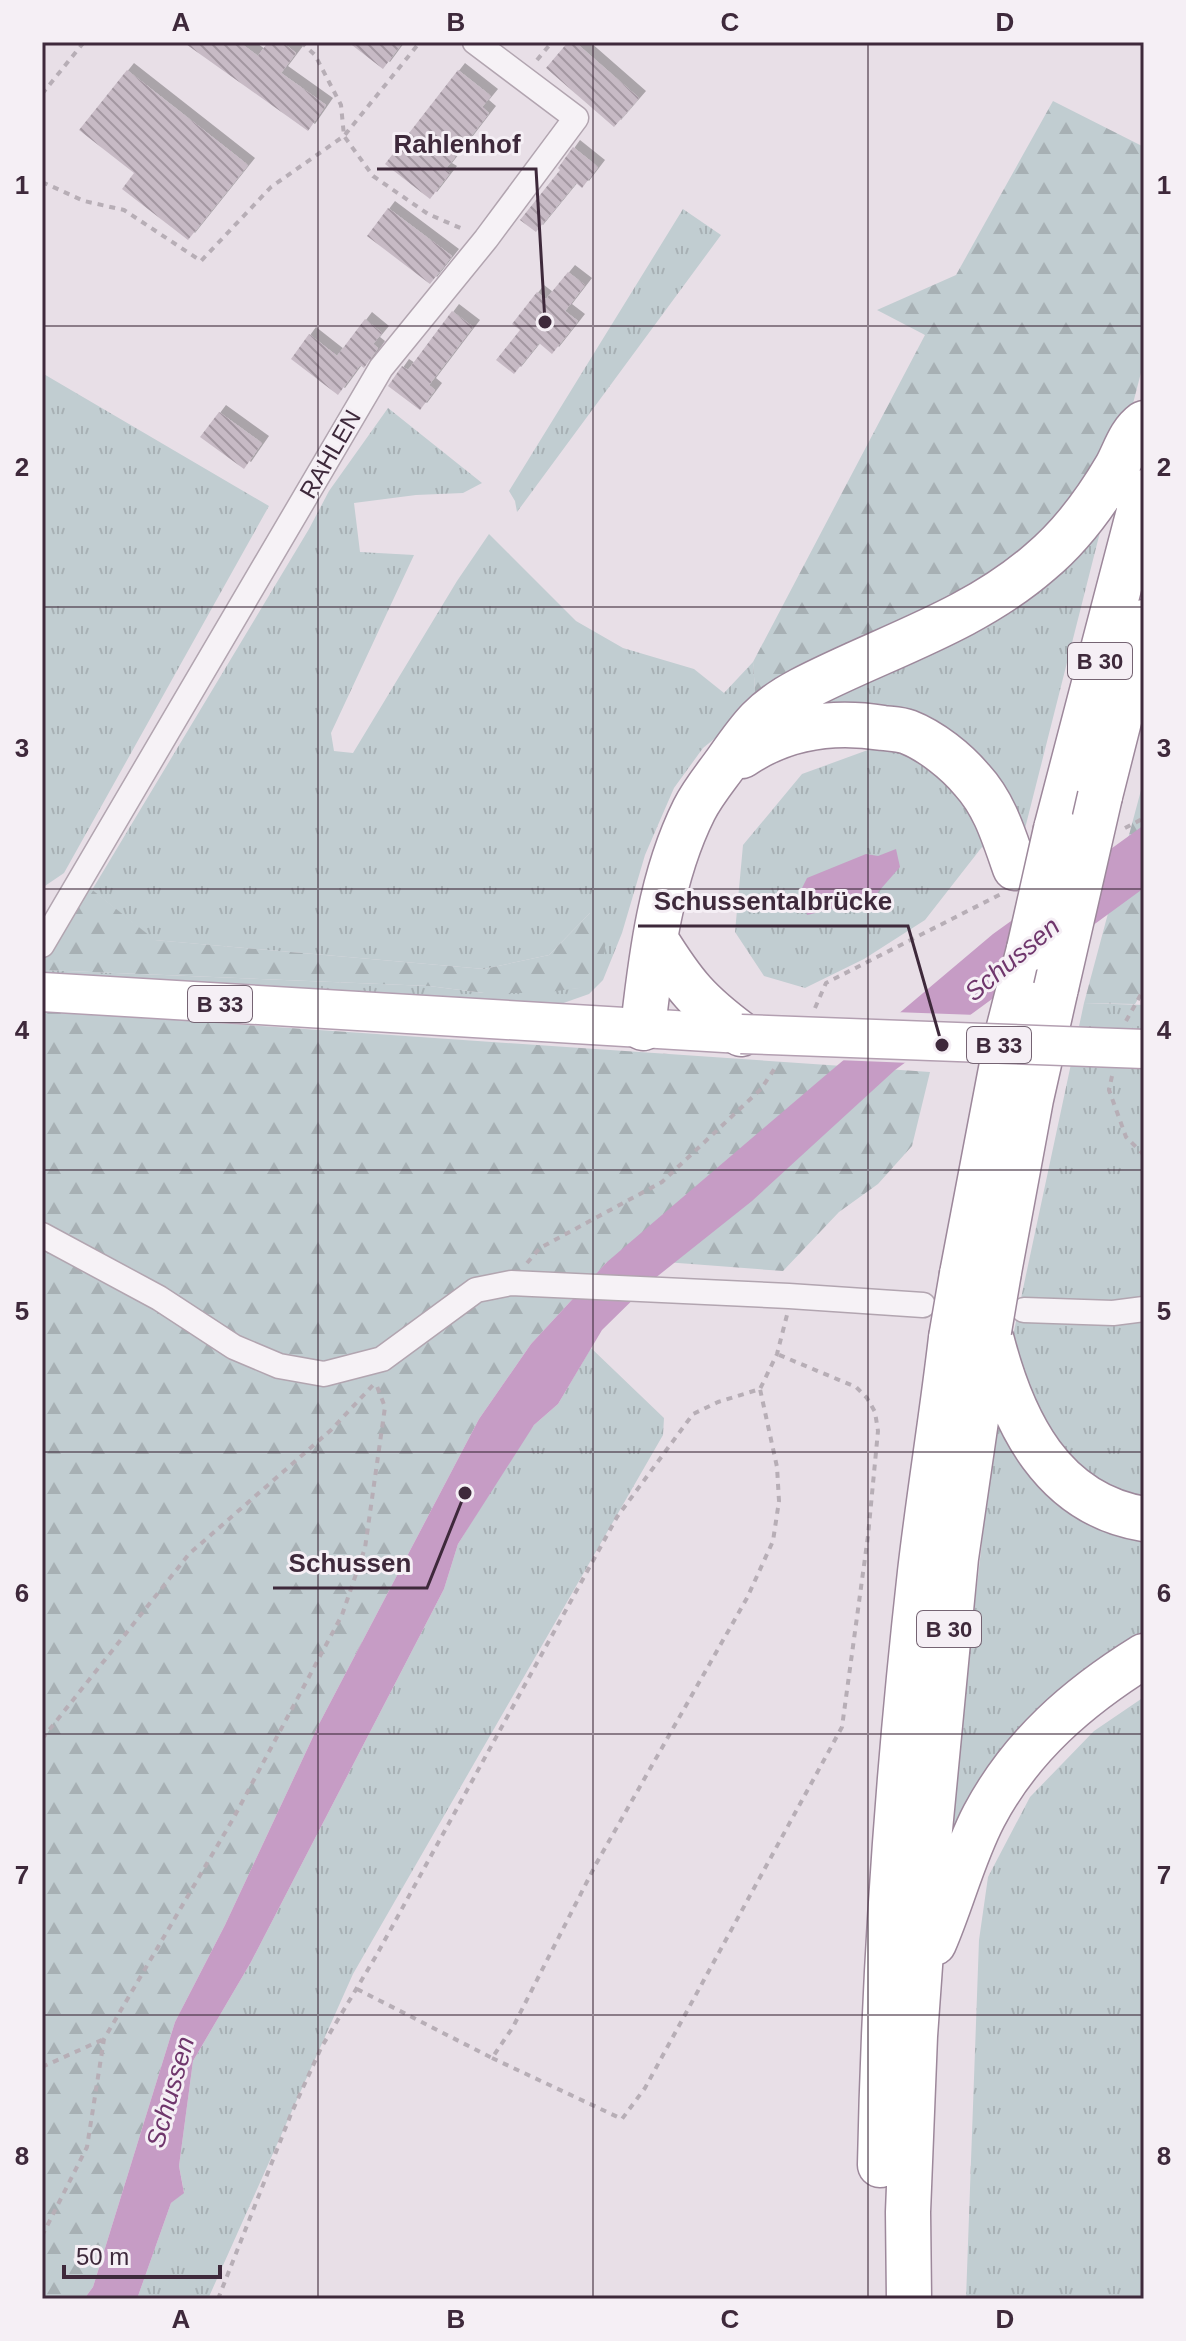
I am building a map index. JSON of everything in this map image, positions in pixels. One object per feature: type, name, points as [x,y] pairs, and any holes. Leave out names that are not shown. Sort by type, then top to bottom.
[{"type":"highway","points":[[643,1028],[656,940],[668,882],[680,844],[698,804],[757,718],[799,691],[940,627],[994,598],[1041,562],[1075,527],[1116,469],[1135,430],[1144,423]]},
{"type":"highway","name":"B 30","points":[[880,2299],[882,2088],[912,1946],[955,1572],[988,1326],[980,1273],[1009,1027],[1056,829],[1144,492]]},
{"type":"highway","name":"B 30","points":[[980,1273],[1031,1099],[1100,796],[1144,622]]},
{"type":"highway","points":[[720,771],[764,741],[806,727],[857,724],[907,732],[945,754],[973,780],[998,818],[1015,868],[1029,949]]},
{"type":"highway","points":[[656,940],[680,979],[704,1006],[741,1034]]},
{"type":"highway","points":[[988,1326],[1000,1373],[1018,1416],[1042,1458],[1073,1488],[1119,1514],[1144,1519]]},
{"type":"highway","points":[[912,1946],[1003,1785],[1038,1740],[1069,1708],[1144,1656]]},
{"type":"highway","name":"B 30","points":[[909,2299],[912,1946]]},
{"type":"main road","name":"B 33","points":[[42,992],[741,1034],[1133,1040]]},
{"type":"street","name":"RAHLEN","points":[[42,945],[381,368],[486,239],[576,118],[475,42]]},
{"type":"street","points":[[42,1235],[159,1298],[234,1347],[279,1366],[324,1374],[379,1371],[476,1290],[511,1283],[923,1305]]},
{"type":"street","points":[[988,1326],[1144,1309]]},
{"type":"path","points":[[42,94],[84,42]]},
{"type":"path","points":[[301,42],[315,55],[341,105],[344,136],[373,176],[428,214],[486,239]]},
{"type":"path","points":[[42,182],[84,201],[124,210],[201,261],[271,187],[344,136],[420,42]]},
{"type":"path","points":[[1133,1040],[1144,989]]},
{"type":"path","points":[[1112,1075],[1109,1090],[1126,1137],[1144,1155]]},
{"type":"path","points":[[492,2058],[513,2027],[596,1864],[747,1598],[773,1541],[779,1501],[777,1467],[760,1389],[777,1354],[789,1296]]},
{"type":"path","points":[[357,1989],[492,2058],[622,2119],[645,2088],[842,1727],[868,1536],[878,1431],[875,1412],[856,1387],[777,1354]]},
{"type":"path","points":[[42,1739],[189,1554],[331,1430],[379,1371]]},
{"type":"path","points":[[42,2236],[87,2147],[104,2039],[233,1819],[342,1615],[365,1548],[385,1407],[379,1371]]},
{"type":"path","points":[[218,2299],[291,2114],[321,2048],[357,1989],[617,1517],[693,1414],[718,1402],[760,1389]]},
{"type":"path","points":[[42,2067],[104,2039]]},
{"type":"green space","points":[[1053,101],[1144,147],[1144,361],[1116,469],[1075,527],[756,705],[753,662],[925,335],[877,310],[956,275]]},
{"type":"green space","points":[[683,209],[721,235],[517,512],[509,491]]},
{"type":"green space","points":[[42,373],[269,506],[64,873],[42,888]]},
{"type":"green space","points":[[388,408],[482,483],[463,493],[354,503],[360,552],[414,555],[331,733],[334,751],[353,753],[489,534],[576,621],[623,648],[694,669],[724,693],[753,662],[756,705],[703,748],[674,788],[645,855],[622,933],[603,980],[589,994],[555,1006],[42,977],[42,970],[429,986],[484,993],[579,988],[590,913],[549,955],[484,969],[154,940],[92,890],[329,491]]},
{"type":"green space","points":[[1116,469],[1015,868],[945,754],[757,718]]},
{"type":"green space","points":[[876,747],[924,753],[961,785],[994,860],[982,847],[925,920],[864,959],[805,988],[764,976],[735,932],[743,845],[802,774]]},
{"type":"green space","points":[[1144,779],[1144,989],[1135,1004],[1084,1003]]},
{"type":"green space","points":[[85,884],[155,940],[484,969],[549,955],[590,913],[607,934],[602,966],[579,988],[541,993],[484,993],[429,986],[42,970],[42,964]]},
{"type":"green space","points":[[1084,1003],[1144,1005],[1144,1640],[1038,1709],[985,1781],[950,1845],[957,1755],[998,1406]]},
{"type":"green space","points":[[42,1007],[217,1023],[930,1072],[912,1146],[878,1184],[839,1212],[783,1271],[665,1262],[607,1262],[531,1344],[479,1419],[319,1724],[225,1925],[175,2022],[93,2287],[84,2299],[42,2299]]},
{"type":"green space","points":[[591,1348],[664,1418],[663,1435],[353,1974],[208,2299],[137,2299],[171,2203],[184,2192],[179,2166],[193,2061],[251,1962],[444,1589],[458,1544],[518,1447],[534,1425],[558,1404]]},
{"type":"green space","points":[[1144,1697],[1144,2299],[966,2299],[979,1940],[988,1877],[1030,1797],[1094,1731]]},
{"type":"water","points":[[1144,825],[1144,888],[895,1070],[752,1201],[654,1279],[602,1330],[558,1404],[534,1425],[458,1544],[444,1589],[251,1962],[193,2061],[179,2166],[184,2193],[171,2203],[137,2299],[84,2299],[93,2287],[175,2022],[225,1925],[319,1724],[479,1419],[531,1344],[607,1262],[820,1080],[993,934]]},
{"type":"water","points":[[896,849],[900,867],[872,899],[807,915],[802,888],[807,878],[866,854],[878,856]]},
{"type":"pier","points":[[894,1012],[977,1015],[911,1063],[837,1060]]},
{"type":"building","points":[[183,42],[239,42],[258,56],[268,42],[282,42],[296,53],[281,73],[326,105],[308,131]]},
{"type":"building","points":[[348,42],[403,42],[383,69]]},
{"type":"building","points":[[568,42],[575,42],[639,98],[614,127],[546,68]]},
{"type":"building","points":[[127,70],[248,165],[188,240],[122,189],[134,173],[79,130]]},
{"type":"building","points":[[458,70],[491,96],[482,107],[489,113],[445,170],[450,173],[430,199],[385,164]]},
{"type":"building","points":[[573,147],[598,167],[582,188],[576,183],[536,232],[520,220],[560,170],[558,168]]},
{"type":"building","points":[[388,208],[452,256],[430,284],[367,236]]},
{"type":"building","points":[[568,272],[585,285],[565,311],[578,321],[552,354],[539,343],[514,374],[496,360],[520,330],[512,324],[537,292],[546,299]]},
{"type":"building","points":[[452,311],[473,327],[429,385],[435,390],[420,410],[388,386],[402,366],[408,370]]},
{"type":"building","points":[[365,319],[382,333],[373,344],[378,348],[364,368],[360,365],[338,395],[291,359],[309,334],[337,356]]},
{"type":"building","points":[[219,412],[262,443],[244,469],[200,437]]},
{"type":"place","name":"Rahlenhof","points":[[545,322]]},
{"type":"place","name":"Schussentalbrücke","points":[[942,1045]]},
{"type":"place","name":"Schussen","points":[[465,1493]]}]
